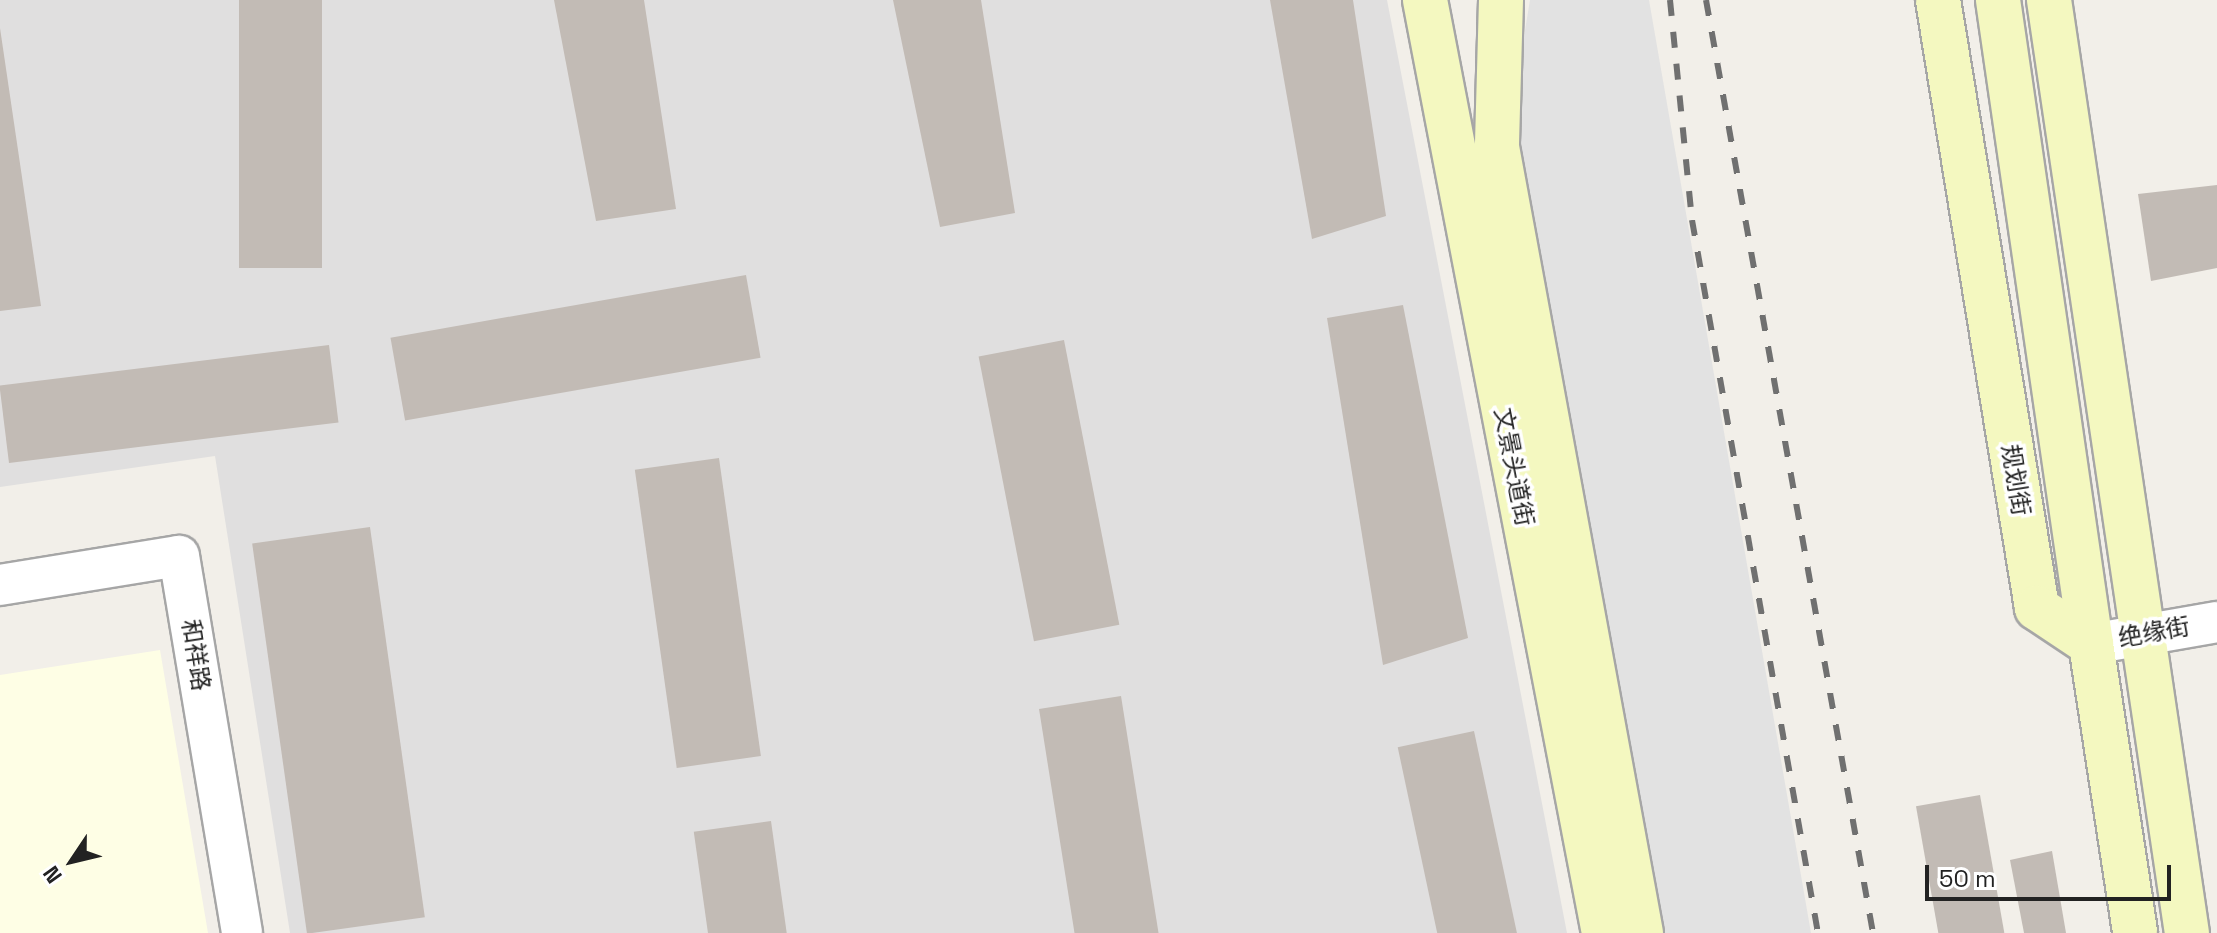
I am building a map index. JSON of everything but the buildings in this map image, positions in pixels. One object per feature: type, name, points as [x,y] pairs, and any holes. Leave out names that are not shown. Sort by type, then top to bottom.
[{"type":"main road","name":"文景头道街","points":[[1425,0],[1604,933]]},
{"type":"main road","name":"文景头道街","points":[[1501,0],[1497,147],[1641,933]]},
{"type":"main road","name":"规划街","points":[[1938,0],[2037,608],[2091,644]]},
{"type":"main road","points":[[1998,0],[2135,933]]},
{"type":"main road","points":[[2049,0],[2140,633],[2187,933]]},
{"type":"street","name":"和祥路","points":[[0,585],[179,556],[242,933]]},
{"type":"street","name":"绝缘街","points":[[2091,644],[2140,633],[2217,622]]},
{"type":"shaded area","points":[[0,0],[1387,0],[1567,933],[290,933],[215,456],[0,487]]},
{"type":"shaded area","points":[[1530,0],[1649,0],[1811,933],[1661,933],[1508,133]]},
{"type":"shaded area","points":[[160,650],[208,933],[0,933],[0,675]]},
{"type":"railway","points":[[1670,0],[1692,220],[1818,933]]},
{"type":"railway","points":[[1706,0],[1873,933]]}]
